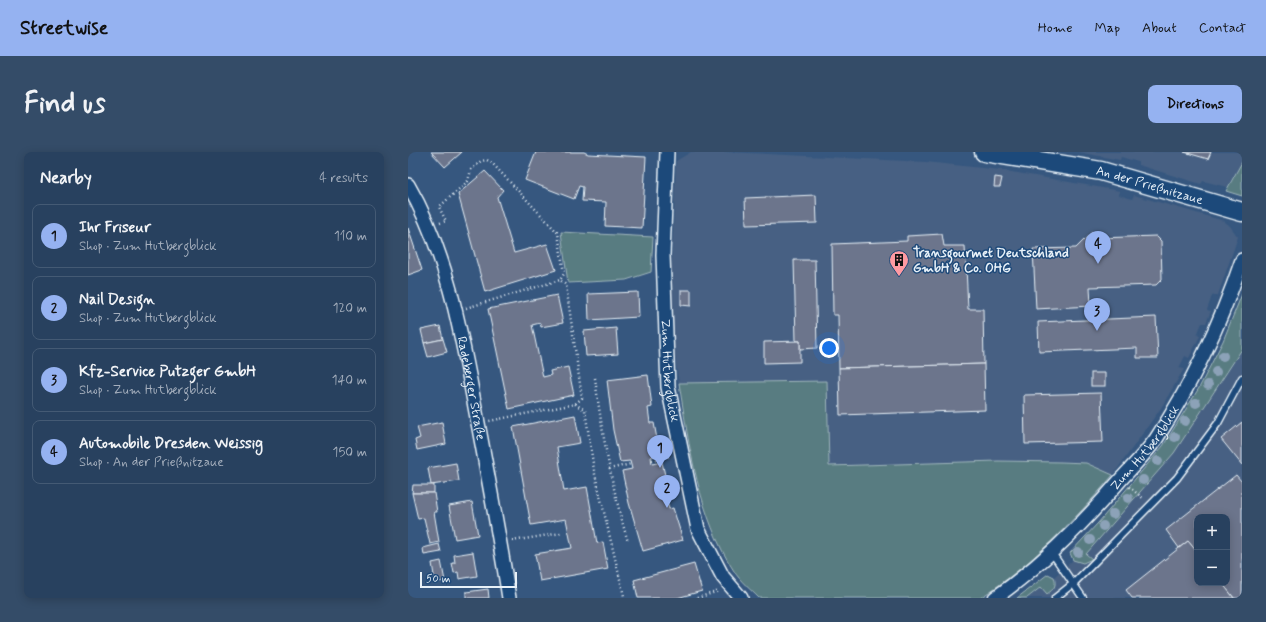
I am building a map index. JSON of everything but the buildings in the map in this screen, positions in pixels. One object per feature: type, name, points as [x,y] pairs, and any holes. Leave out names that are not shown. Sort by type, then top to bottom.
[{"type":"street","name":"Zum Hutbergblick","points":[[667,152],[663,255],[668,387],[698,529],[723,577],[741,598]]},
{"type":"street","name":"An der Prießnitzaue","points":[[984,152],[1101,171],[1242,212]]},
{"type":"street","name":"Radeberger Straße","points":[[408,185],[430,228],[454,311],[478,424],[509,598]]},
{"type":"street","name":"Zum Hutbergblick","points":[[995,598],[1052,553],[1094,510],[1155,440],[1196,368],[1213,334],[1242,260]]},
{"type":"lane","points":[[1054,598],[1074,583],[1177,478],[1218,423],[1242,378]]},
{"type":"lane","points":[[1052,553],[1083,598]]},
{"type":"path","points":[[430,228],[446,221],[439,207],[468,180],[471,170],[481,161],[486,160],[492,163],[558,233],[564,274],[560,280],[454,311]]},
{"type":"path","points":[[478,424],[575,404],[582,398],[566,285],[560,280]]},
{"type":"path","points":[[595,378],[601,425],[609,469],[628,542]]},
{"type":"path","points":[[575,404],[585,410],[594,470],[624,596],[623,598]]},
{"type":"path","points":[[652,460],[674,455]]},
{"type":"path","points":[[609,469],[631,464]]},
{"type":"path","points":[[1131,489],[1136,493]]},
{"type":"path","points":[[500,542],[561,534]]},
{"type":"path","points":[[697,598],[724,590]]},
{"type":"shaded area","points":[[691,152],[727,152],[926,162],[1001,170],[1120,191],[1119,195],[1132,199],[1134,195],[1224,221],[1230,226],[1238,237],[1218,295],[1212,296],[1207,310],[1211,311],[1206,323],[1202,323],[1197,335],[1200,336],[1189,358],[1185,356],[1179,368],[1184,369],[1161,408],[1113,475],[1086,463],[1061,462],[998,461],[829,466],[826,381],[679,383],[673,345],[671,267],[676,161]]},
{"type":"shaded area","points":[[1078,152],[1242,152],[1242,162],[1227,187],[1203,181],[1201,184],[1138,165],[1138,162],[1121,157],[1120,160]]},
{"type":"shaded area","points":[[1242,349],[1242,598],[1027,598],[1041,587],[1048,594],[1056,583],[1054,577],[1073,560],[1083,563],[1092,559],[1086,554],[1173,453]]},
{"type":"green space","points":[[1242,162],[1242,196],[1226,191]]},
{"type":"green space","points":[[561,232],[653,237],[651,272],[626,280],[568,283]]},
{"type":"green space","points":[[1242,294],[1242,349],[1174,453],[1086,554],[1092,559],[1083,563],[1073,560],[1070,553],[1098,523],[1163,446],[1199,388],[1223,341]]},
{"type":"green space","points":[[827,381],[829,466],[998,461],[1061,462],[1086,463],[1113,475],[1051,542],[1016,572],[980,598],[759,598],[736,575],[712,528],[697,480],[679,383]]},
{"type":"green space","points":[[1048,574],[1054,577],[1055,583],[1053,589],[1047,594],[1041,587],[1027,598],[1017,598]]},
{"type":"place","name":"Automobile Dresden Weissig","points":[[1098,264]]},
{"type":"place","name":"Transgourmet Deutschland GmbH & Co. OHG","points":[[899,277]]},
{"type":"place","name":"Kfz-Service Putzger GmbH","points":[[1097,331]]},
{"type":"place","name":"Ihr Friseur","points":[[660,468]]},
{"type":"place","name":"Nail Design","points":[[667,508]]}]
